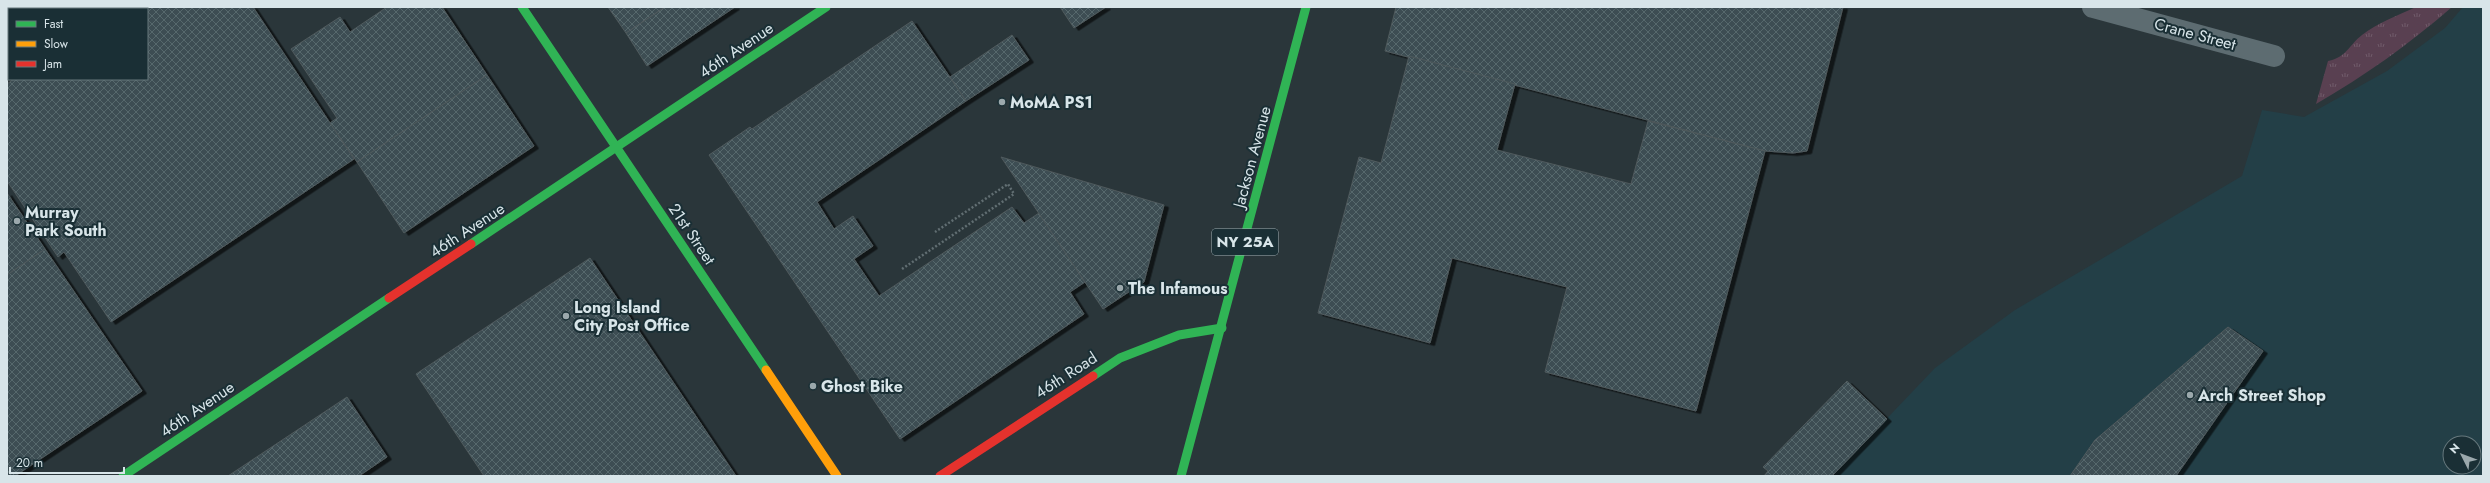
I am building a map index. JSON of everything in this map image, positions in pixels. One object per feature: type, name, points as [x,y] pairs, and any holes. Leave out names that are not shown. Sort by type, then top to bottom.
[{"type":"street","name":"21st Street","points":[[522,7],[837,476]]},
{"type":"street","name":"46th Avenue","points":[[123,476],[617,148],[826,7]]},
{"type":"street","name":"Jackson Avenue","points":[[1181,476],[1222,328],[1306,7]]},
{"type":"street","name":"Crane Street","points":[[2093,7],[2274,56]]},
{"type":"street","name":"46th Road","points":[[940,476],[1120,358],[1179,335],[1222,328]]},
{"type":"path","points":[[902,269],[1014,194],[1008,184],[935,232]]},
{"type":"shaded area","points":[[2463,7],[2483,7],[2483,476],[1832,476],[1935,368],[2015,310],[2242,176],[2262,110],[2304,117],[2387,71],[2445,28]]},
{"type":"green space","points":[[2416,7],[2452,7],[2386,59],[2316,104],[2328,61],[2340,57],[2358,39],[2374,27]]},
{"type":"building","points":[[253,7],[354,159],[111,322],[64,252],[58,257],[7,181],[7,84],[13,80],[148,80],[148,8],[120,8]]},
{"type":"building","points":[[387,7],[442,7],[487,75],[357,162],[330,123],[337,118],[291,49],[340,17],[350,32]]},
{"type":"building","points":[[608,7],[665,7],[626,33]]},
{"type":"building","points":[[665,7],[735,7],[647,66],[626,33]]},
{"type":"building","points":[[1060,7],[1106,7],[1074,28]]},
{"type":"building","points":[[1396,7],[1843,7],[1807,151],[1793,153],[1765,151],[1385,51]]},
{"type":"building","points":[[912,21],[966,101],[817,202],[834,229],[853,216],[873,246],[854,259],[879,296],[1012,207],[1024,223],[1039,213],[1085,282],[1070,292],[1084,314],[900,439],[709,155],[750,127],[752,129]]},
{"type":"building","points":[[1012,35],[1029,60],[966,101],[950,77]]},
{"type":"building","points":[[1409,56],[1515,84],[1497,150],[1631,184],[1648,121],[1765,151],[1696,411],[1545,372],[1567,287],[1452,258],[1430,343],[1318,313],[1359,157],[1381,163]]},
{"type":"building","points":[[487,75],[534,146],[404,233],[357,162]]},
{"type":"building","points":[[1001,157],[1164,205],[1144,282],[1103,309]]},
{"type":"building","name":"Murray Park South","points":[[7,193],[45,249],[7,275]]},
{"type":"building","points":[[45,249],[142,391],[15,476],[7,476],[7,275]]},
{"type":"building","name":"Long Island City Post Office","points":[[590,258],[736,476],[484,476],[416,374]]},
{"type":"building","name":"Arch Street Shop","points":[[2228,327],[2263,351],[2176,476],[2070,476],[2095,440]]},
{"type":"building","points":[[1847,381],[1887,419],[1832,476],[1764,476],[1768,471],[1763,467]]},
{"type":"building","points":[[347,397],[387,457],[359,476],[228,476]]},
{"type":"traffic: fast","points":[[522,7],[766,370]]},
{"type":"traffic: fast","points":[[471,244],[826,7]]},
{"type":"traffic: fast","points":[[1181,476],[1306,7]]},
{"type":"traffic: fast","points":[[123,476],[389,298]]},
{"type":"traffic: fast","points":[[1093,376],[1120,358],[1179,335],[1222,328]]},
{"type":"traffic: slow","points":[[766,370],[837,476]]},
{"type":"traffic: jam","points":[[389,298],[471,244]]},
{"type":"traffic: jam","points":[[940,476],[1093,376]]},
{"type":"place","name":"MoMA PS1","points":[[1002,102]]},
{"type":"place","name":"Murray Park South","points":[[17,221]]},
{"type":"place","name":"The Infamous","points":[[1120,288]]},
{"type":"place","name":"Long Island City Post Office","points":[[566,316]]},
{"type":"place","name":"Ghost Bike","points":[[813,386]]},
{"type":"place","name":"Arch Street Shop","points":[[2190,395]]}]
